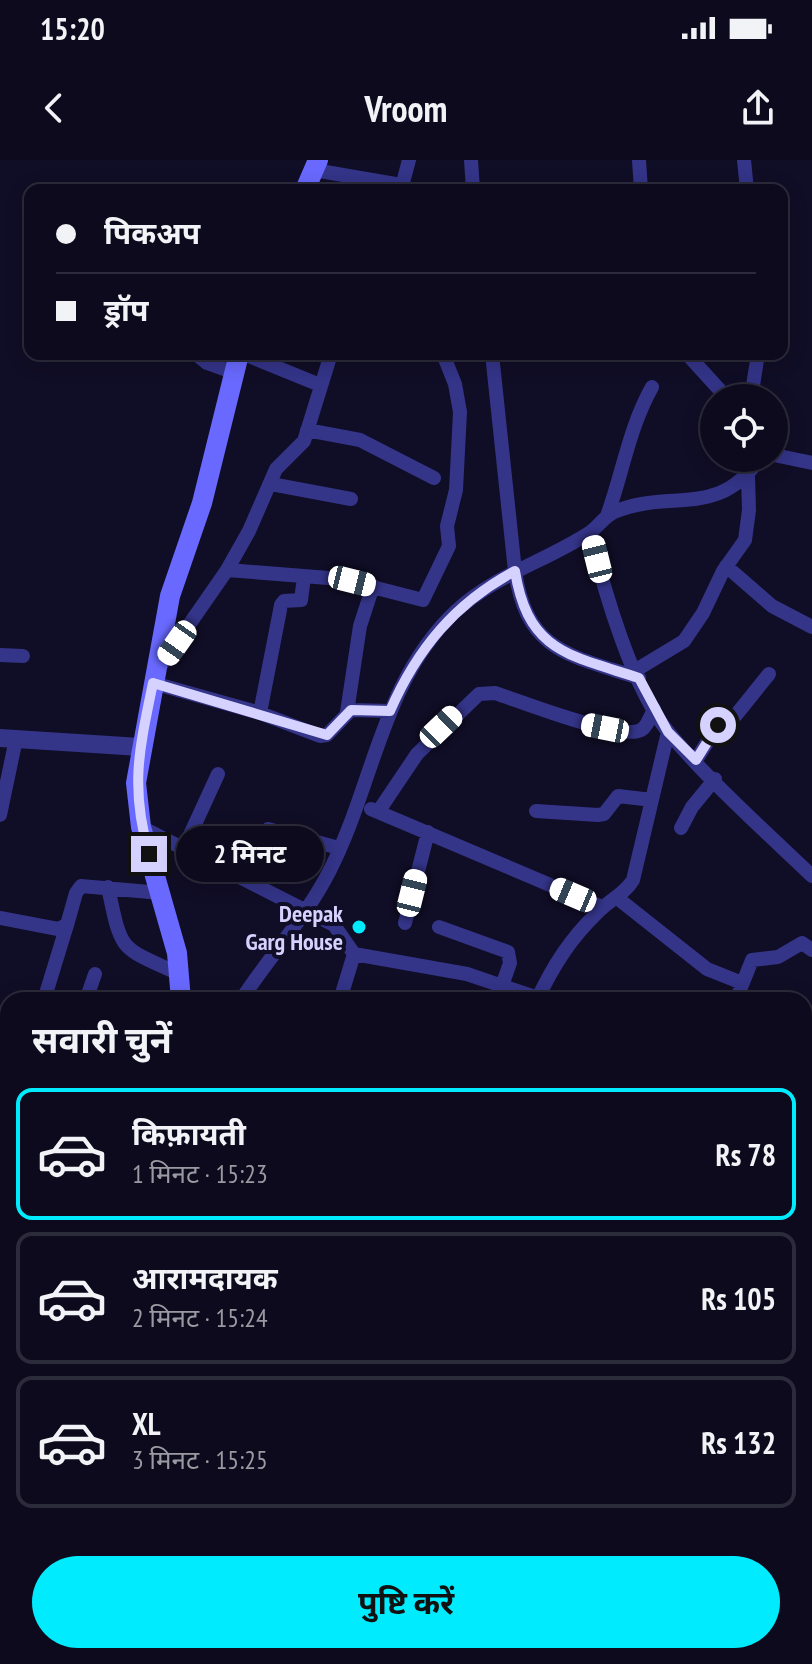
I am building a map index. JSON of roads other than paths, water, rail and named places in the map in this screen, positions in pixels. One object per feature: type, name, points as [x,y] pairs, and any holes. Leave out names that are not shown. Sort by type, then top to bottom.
[{"type":"main road","points":[[308,184],[316,165]]},
{"type":"main road","points":[[180,992],[161,893],[141,827],[136,783],[140,747],[170,596],[202,503],[239,360]]},
{"type":"street","points":[[402,184],[409,160]]},
{"type":"street","points":[[471,160],[473,184]]},
{"type":"street","points":[[639,160],[641,184]]},
{"type":"street","points":[[744,160],[746,184]]},
{"type":"street","points":[[316,165],[369,184]]},
{"type":"street","points":[[203,360],[207,363],[239,360],[320,385]]},
{"type":"street","points":[[329,360],[301,446],[279,463],[227,570],[154,679],[320,736],[327,735],[347,712],[358,708],[390,711]]},
{"type":"street","points":[[227,570],[341,579],[423,600],[449,546],[447,526],[456,490],[460,412],[455,384],[445,360]]},
{"type":"street","points":[[493,360],[521,606],[539,635],[584,660],[637,674],[684,641],[703,613],[726,566],[745,540],[749,525],[748,477]]},
{"type":"street","points":[[692,360],[714,384]]},
{"type":"street","points":[[753,384],[757,360]]},
{"type":"street","points":[[607,516],[623,468],[631,429],[652,387]]},
{"type":"street","points":[[307,430],[360,440],[434,478]]},
{"type":"street","points":[[788,458],[812,463]]},
{"type":"street","points":[[247,992],[329,872],[358,804],[390,711],[407,673],[427,642],[472,597],[590,533],[607,516],[630,508],[714,496],[732,489],[751,472]]},
{"type":"street","points":[[271,484],[351,499]]},
{"type":"street","points":[[590,533],[604,586],[637,674],[668,732],[812,876]]},
{"type":"street","points":[[726,566],[772,606],[812,627]]},
{"type":"street","points":[[260,713],[281,605],[284,601],[301,600],[304,577]]},
{"type":"street","points":[[347,712],[360,626],[373,586]]},
{"type":"street","points":[[0,655],[23,656]]},
{"type":"street","points":[[696,760],[718,725],[736,715],[769,674]]},
{"type":"street","points":[[378,812],[417,754],[479,694],[495,693],[588,725],[633,731],[645,726],[654,709]]},
{"type":"street","points":[[542,992],[566,947],[602,907],[633,880],[668,732]]},
{"type":"street","points":[[1,807],[8,739],[140,747]]},
{"type":"street","points":[[184,848],[218,774]]},
{"type":"street","points":[[681,828],[692,807],[715,779]]},
{"type":"street","points":[[536,811],[598,815],[608,810],[618,796],[652,800]]},
{"type":"street","points":[[358,804],[602,907]]},
{"type":"street","points":[[141,827],[304,909],[341,931],[354,954],[342,992]]},
{"type":"street","points":[[268,829],[339,848]]},
{"type":"street","points":[[405,923],[428,832]]},
{"type":"street","points":[[46,992],[76,893],[81,886],[161,893]]},
{"type":"street","points":[[108,887],[121,943],[136,954],[179,974]]},
{"type":"street","points":[[616,897],[707,969],[742,983]]},
{"type":"street","points":[[0,918],[58,929],[67,925]]},
{"type":"street","points":[[439,927],[508,952],[510,963],[503,983]]},
{"type":"street","points":[[739,992],[752,960],[778,957],[802,943],[812,950]]},
{"type":"street","points":[[354,954],[503,983],[523,992]]},
{"type":"street","points":[[89,992],[95,974]]},
{"type":"place","name":"Deepak Garg House","points":[[359,927]]}]
